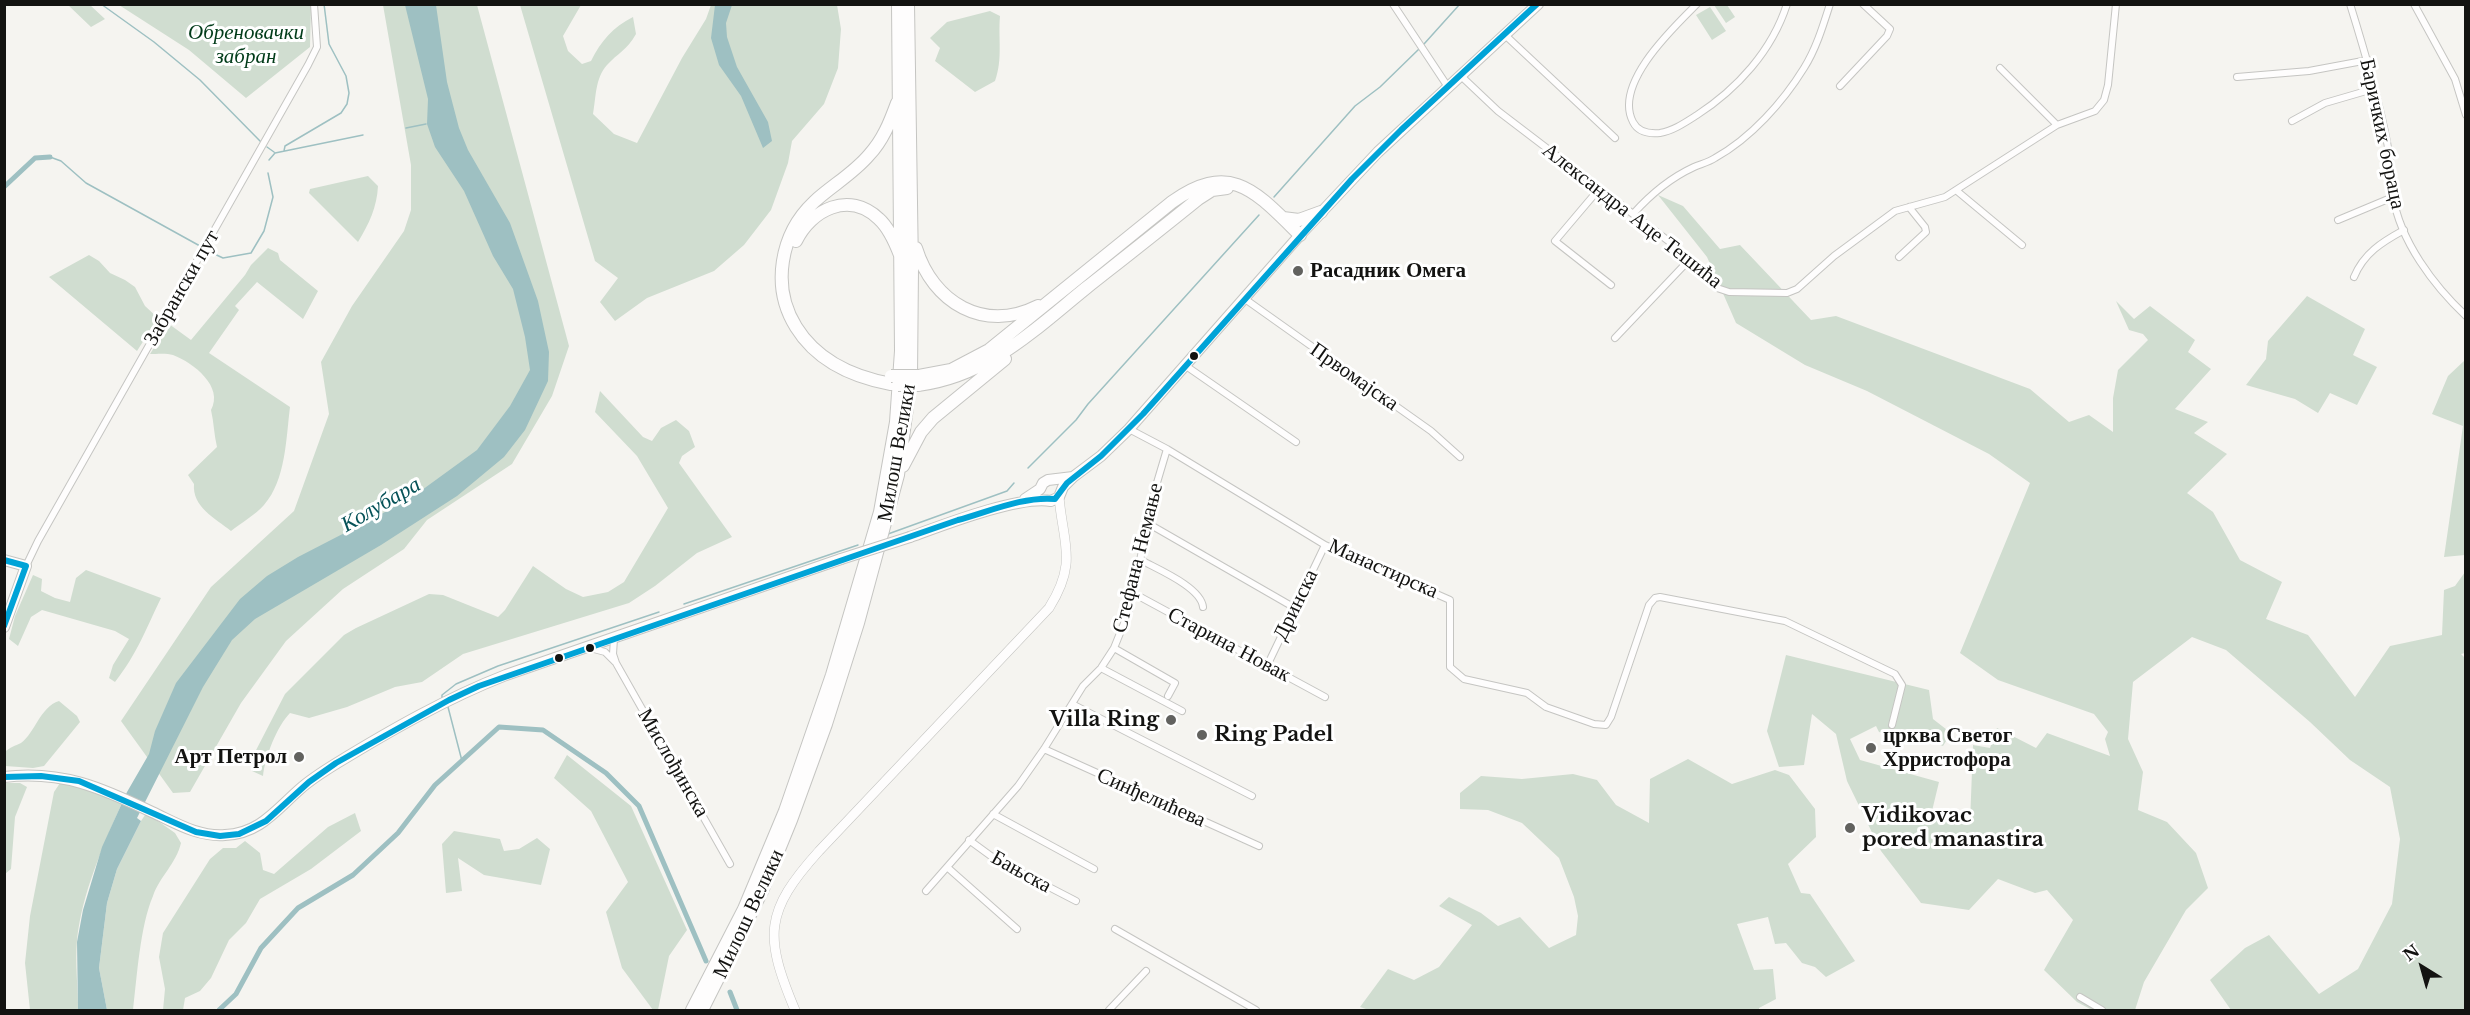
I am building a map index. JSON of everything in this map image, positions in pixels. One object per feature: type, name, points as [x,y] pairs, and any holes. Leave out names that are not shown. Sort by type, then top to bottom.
[{"type":"highway","name":"Милош Велики","points":[[693,1011],[744,909],[785,811],[832,675],[880,512],[890,464],[900,381],[902,261],[898,4]]},
{"type":"highway","name":"Милош Велики","points":[[702,1011],[762,891],[792,820],[864,606],[898,475],[911,377],[912,236],[908,4]]},
{"type":"highway","points":[[899,97],[875,149],[860,165],[814,202],[796,223],[784,255],[782,276],[784,300],[792,321],[813,348],[831,363],[851,373],[891,380],[918,381],[945,381],[968,373],[1002,353],[1044,322],[1212,190],[1227,188],[1246,194],[1298,238]]},
{"type":"highway","points":[[918,381],[951,370],[977,357],[1013,332],[1172,202],[1202,184],[1223,181],[1241,186],[1282,218],[1298,238]]},
{"type":"highway","points":[[891,380],[852,365],[826,349],[814,338],[806,328],[794,304],[789,279],[790,263],[796,241],[808,222],[824,209],[846,205],[869,211],[877,217],[890,234],[902,261]]},
{"type":"highway","points":[[1282,218],[1299,220],[1321,212]]},
{"type":"highway","points":[[912,236],[921,263],[930,279],[943,295],[963,308],[991,316],[1012,315],[1034,308],[1055,296]]},
{"type":"highway","points":[[898,475],[914,444],[933,418],[1036,334],[1044,322]]},
{"type":"main road","points":[[4,777],[52,777],[79,781],[183,827],[213,835],[233,835],[250,831],[270,818],[320,774],[445,702],[506,675],[841,559],[1019,503],[1060,493],[1073,477],[1101,456],[1129,429],[1321,212],[1378,152],[1539,4]]},
{"type":"main road","points":[[1064,524],[1044,496],[1045,481],[1073,477]]},
{"type":"main road","points":[[795,1011],[778,966],[774,936],[776,915],[785,893],[797,874],[1049,608],[1060,588],[1066,567],[1067,543],[1060,484],[1053,480]]},
{"type":"main road","points":[[4,560],[26,566],[4,627]]},
{"type":"street","name":"Забрански пут","points":[[26,566],[38,541],[308,65],[317,47],[314,4]]},
{"type":"street","points":[[1393,4],[1448,87]]},
{"type":"street","points":[[1697,4],[1666,36],[1638,75],[1629,110],[1636,128],[1643,132],[1661,133],[1670,130],[1717,102],[1743,77],[1769,43],[1788,4]]},
{"type":"street","points":[[1633,214],[1656,190],[1735,145],[1779,103],[1805,67],[1821,32],[1830,4]]},
{"type":"street","points":[[1840,86],[1887,36],[1890,29],[1863,4]]},
{"type":"street","name":"Александра Аце Тешића","points":[[1461,76],[1498,111],[1690,259],[1718,288],[1729,292],[1787,293],[1807,281],[1860,236],[1895,211],[1930,203],[1957,191],[1996,163],[2057,125],[2095,111],[2104,100],[2108,86],[2116,4]]},
{"type":"street","name":"Баричких бораца","points":[[2350,4],[2368,60],[2387,142],[2393,197],[2404,230],[2424,270],[2466,316]]},
{"type":"street","points":[[2414,4],[2455,79],[2466,115]]},
{"type":"street","points":[[1505,35],[1615,138]]},
{"type":"street","points":[[2237,77],[2309,71],[2368,60]]},
{"type":"street","points":[[2000,68],[2057,125]]},
{"type":"street","points":[[2292,121],[2325,104],[2373,88]]},
{"type":"street","points":[[1599,189],[1555,241],[1611,285]]},
{"type":"street","points":[[1957,191],[2022,245]]},
{"type":"street","points":[[2338,220],[2393,197]]},
{"type":"street","points":[[1899,257],[1926,232],[1925,227],[1909,207]]},
{"type":"street","points":[[2354,277],[2360,264],[2375,248],[2404,230]]},
{"type":"street","points":[[1616,338],[1690,259]]},
{"type":"street","name":"Првомајска","points":[[1245,299],[1431,431],[1460,457]]},
{"type":"street","points":[[1186,366],[1296,442]]},
{"type":"street","name":"Манастирска","points":[[1129,429],[1167,449],[1325,545],[1450,600],[1448,657],[1450,667],[1464,679],[1527,693],[1546,707],[1594,724],[1606,724],[1611,717],[1649,605],[1658,597],[1785,621],[1895,674],[1902,685],[1892,725]]},
{"type":"street","name":"Стефана Немање","points":[[926,891],[1018,786],[1083,686],[1093,673],[1101,668],[1114,648],[1129,611],[1156,486],[1167,449]]},
{"type":"street","points":[[1149,524],[1295,608]]},
{"type":"street","name":"Дринска","points":[[1267,666],[1325,545]]},
{"type":"street","points":[[1141,560],[1191,588],[1202,600],[1203,607]]},
{"type":"street","name":"Старина Новак","points":[[1133,593],[1325,697]]},
{"type":"street","name":"Мислођинска","points":[[614,639],[613,654],[616,663],[730,864]]},
{"type":"street","name":"Мислођинска","points":[[590,647],[605,652],[616,663]]},
{"type":"street","points":[[1114,648],[1175,683],[1168,696]]},
{"type":"street","points":[[1101,668],[1182,711]]},
{"type":"street","points":[[1072,704],[1252,796]]},
{"type":"street","name":"Синђелићева","points":[[1044,749],[1259,846]]},
{"type":"street","points":[[993,814],[1094,868]]},
{"type":"street","name":"Бањска","points":[[969,840],[995,860],[1076,901]]},
{"type":"street","points":[[947,867],[1017,929]]},
{"type":"street","points":[[1115,929],[1256,1011]]},
{"type":"street","points":[[1109,1011],[1146,971]]},
{"type":"street","points":[[2080,997],[2102,1011]]},
{"type":"green space","points":[[68,5],[90,5],[105,19],[91,27]]},
{"type":"green space","name":"Обреновачки забран","points":[[119,5],[311,5],[310,47],[246,98],[189,50]]},
{"type":"green space","points":[[383,5],[477,5],[569,346],[552,396],[512,464],[427,520],[404,549],[343,589],[286,641],[241,703],[190,792],[173,793],[121,721],[211,587],[294,511],[329,414],[321,362],[352,306],[404,231],[411,210],[411,165]]},
{"type":"green space","points":[[520,5],[581,5],[563,36],[568,51],[582,64],[591,61],[608,35],[633,17],[636,34],[603,70],[598,82],[593,114],[614,134],[637,143],[682,58],[706,19],[711,5],[837,5],[841,29],[838,68],[824,104],[792,141],[788,163],[771,210],[744,245],[714,271],[647,298],[615,321],[600,302],[618,278],[595,261]]},
{"type":"green space","points":[[1714,5],[1727,5],[1735,17],[1726,23]]},
{"type":"green space","points":[[1710,7],[1726,31],[1712,40],[1696,15]]},
{"type":"green space","points":[[990,11],[1000,16],[1000,57],[995,81],[975,92],[935,61],[940,48],[930,38],[947,22]]},
{"type":"green space","points":[[368,176],[378,186],[376,201],[366,229],[358,242],[309,193],[310,189]]},
{"type":"green space","points":[[1658,195],[1683,206],[1720,249],[1740,245],[1811,320],[1836,316],[2030,389],[2069,422],[2089,415],[2113,432],[2113,398],[2118,370],[2148,340],[2143,334],[2129,330],[2116,301],[2134,319],[2150,306],[2195,340],[2188,352],[2211,369],[2175,409],[2208,422],[2194,433],[2227,454],[2187,493],[2213,512],[2240,560],[2282,582],[2266,619],[2308,635],[2355,697],[2390,646],[2442,635],[2444,590],[2455,586],[2465,572],[2465,653],[2461,654],[2466,659],[2465,1010],[2231,1010],[2210,980],[2245,948],[2269,935],[2319,994],[2358,969],[2392,904],[2400,839],[2390,787],[2350,760],[2310,722],[2226,650],[2192,637],[2133,682],[2128,739],[2143,772],[2138,810],[2167,822],[2196,853],[2208,888],[2186,910],[2144,982],[2135,1010],[2092,1010],[2077,1002],[2044,970],[2073,920],[2047,890],[2035,893],[1998,879],[1969,910],[1921,903],[1881,851],[1847,781],[1836,734],[1812,714],[1804,765],[1779,767],[1767,731],[1786,655],[1929,690],[1933,719],[1951,733],[1943,746],[1928,740],[1926,745],[1879,732],[1876,726],[1850,739],[1860,760],[1939,782],[1932,811],[1970,823],[1973,745],[1990,748],[1997,728],[2036,748],[2047,733],[2110,756],[2105,739],[2108,732],[2094,714],[1998,680],[1960,653],[2030,483],[1989,454],[1867,391],[1805,365],[1736,323],[1707,257]]},
{"type":"green space","points":[[268,248],[278,253],[280,260],[318,291],[303,319],[257,282],[235,306],[239,310],[209,353],[290,407],[284,458],[277,484],[264,505],[231,531],[201,506],[194,492],[194,484],[188,475],[217,447],[211,410],[214,393],[205,377],[190,364],[171,354],[150,354],[169,324],[191,340],[251,265]]},
{"type":"green space","points":[[89,255],[99,261],[110,273],[135,287],[145,306],[158,318],[137,351],[49,277]]},
{"type":"green space","points":[[2307,296],[2365,329],[2353,355],[2377,367],[2357,405],[2330,393],[2318,413],[2295,399],[2246,385],[2266,359],[2268,341]]},
{"type":"green space","points":[[2465,360],[2465,555],[2444,557],[2463,426],[2432,414],[2448,376]]},
{"type":"green space","points":[[600,391],[643,437],[652,441],[661,428],[676,420],[689,431],[695,447],[682,456],[679,463],[732,537],[697,553],[629,603],[463,654],[422,682],[395,687],[347,707],[309,718],[290,713],[272,742],[263,776],[252,771],[253,756],[285,694],[344,635],[356,628],[429,594],[443,595],[498,617],[505,610],[533,566],[566,589],[583,597],[608,592],[624,582],[668,508],[637,456],[595,412]]},
{"type":"green space","points":[[86,570],[161,598],[146,631],[115,682],[109,678],[113,665],[129,639],[115,631],[42,610],[31,617],[18,646],[9,639],[15,616],[33,575],[42,579],[41,591],[70,602],[76,578]]},
{"type":"green space","points":[[59,701],[77,716],[80,722],[44,766],[33,768],[5,766],[5,752],[26,739],[42,714],[52,704]]},
{"type":"green space","points":[[567,755],[631,806],[687,930],[669,956],[658,1010],[653,1010],[622,968],[606,912],[628,882],[591,811],[554,778]]},
{"type":"green space","points":[[1688,759],[1732,784],[1775,770],[1789,775],[1815,809],[1816,837],[1788,864],[1801,893],[1810,894],[1855,961],[1826,977],[1815,967],[1802,963],[1786,943],[1775,944],[1768,917],[1737,924],[1754,970],[1773,969],[1776,999],[1759,1010],[1369,1010],[1360,1007],[1388,969],[1414,980],[1439,967],[1472,925],[1439,906],[1449,897],[1481,913],[1498,926],[1520,917],[1549,948],[1576,935],[1578,916],[1574,897],[1559,858],[1522,823],[1488,810],[1460,809],[1460,793],[1481,776],[1522,779],[1573,774],[1597,780],[1616,805],[1649,823],[1650,779]]},
{"type":"green space","points":[[5,783],[20,783],[27,787],[15,817],[11,869],[5,874]]},
{"type":"green space","points":[[60,783],[94,791],[122,803],[94,870],[83,905],[76,949],[78,1010],[30,1010],[25,963],[30,916],[54,792]]},
{"type":"green space","points":[[355,813],[361,831],[311,869],[260,899],[246,923],[229,940],[211,978],[200,991],[185,998],[183,1010],[163,1010],[165,989],[159,957],[163,933],[210,859],[223,848],[236,848],[245,841],[260,853],[263,870],[274,874],[328,827]]},
{"type":"green space","points":[[148,814],[175,833],[181,843],[176,857],[156,889],[149,908],[140,952],[133,1010],[107,1010],[99,968],[107,903],[117,869],[141,821]]},
{"type":"green space","points":[[454,831],[500,839],[504,851],[519,849],[537,838],[550,849],[541,885],[484,875],[458,858],[462,891],[446,893],[442,844]]},
{"type":"water","points":[[405,5],[436,5],[447,82],[459,128],[468,150],[510,223],[538,301],[549,352],[548,381],[525,430],[504,457],[457,496],[381,545],[255,619],[232,640],[203,687],[137,818],[141,821],[117,869],[107,903],[99,968],[107,1010],[78,1010],[77,942],[83,910],[102,847],[127,792],[149,754],[155,731],[176,683],[240,599],[267,576],[298,557],[389,510],[422,490],[477,450],[510,406],[530,370],[525,337],[513,289],[493,256],[464,191],[435,147],[427,124],[428,99]]},
{"type":"water","points":[[715,5],[732,5],[726,23],[727,37],[737,67],[768,122],[772,141],[763,148],[741,96],[719,65],[711,38]]},
{"type":"waterway","points":[[101,4],[154,42],[200,80],[260,141]]},
{"type":"waterway","points":[[284,151],[285,146],[341,113],[347,104],[349,93],[346,76],[329,44],[324,4]]},
{"type":"waterway","points":[[1424,44],[1460,4]]},
{"type":"waterway","points":[[1274,197],[1355,106],[1380,87],[1419,49]]},
{"type":"waterway","points":[[406,128],[426,124]]},
{"type":"waterway","points":[[269,160],[275,153],[363,135]]},
{"type":"waterway","points":[[267,147],[274,152]]},
{"type":"waterway","points":[[50,157],[61,161],[86,183],[200,246]]},
{"type":"waterway","points":[[4,187],[35,158],[50,157]]},
{"type":"waterway","points":[[208,251],[223,258],[251,253],[264,231],[273,197],[268,173]]},
{"type":"waterway","points":[[1028,468],[1076,420],[1259,215]]},
{"type":"waterway","points":[[888,534],[1007,491],[1014,483]]},
{"type":"waterway","points":[[684,604],[858,545]]},
{"type":"waterway","points":[[442,698],[442,695],[456,684],[498,666],[659,612]]},
{"type":"waterway","points":[[448,707],[462,761]]},
{"type":"waterway","points":[[219,1010],[236,994],[261,948],[298,908],[353,875],[398,833],[435,785],[499,727],[543,730],[606,773],[639,806],[706,961]]},
{"type":"waterway","points":[[730,992],[737,1010]]},
{"type":"transit line","points":[[4,777],[41,776],[79,781],[196,832],[220,836],[239,834],[266,821],[309,782],[336,763],[449,700],[479,686],[958,520],[1018,502],[1055,499],[1067,483],[1101,456],[1143,414],[1352,179],[1401,130],[1537,4]]},
{"type":"transit line","points":[[4,560],[26,566],[4,626]]},
{"type":"place","name":"Расадник Омега","points":[[1298,271]]},
{"type":"place","name":"Villa Ring","points":[[1171,720]]},
{"type":"place","name":"Ring Padel","points":[[1202,735]]},
{"type":"place","name":"црква Светог Хрристофора","points":[[1871,748]]},
{"type":"place","name":"Арт Петрол","points":[[299,757]]},
{"type":"place","name":"Vidikovac pored manastira","points":[[1850,828]]},
{"type":"water label","name":"Колубара","points":[[381,505]]}]
